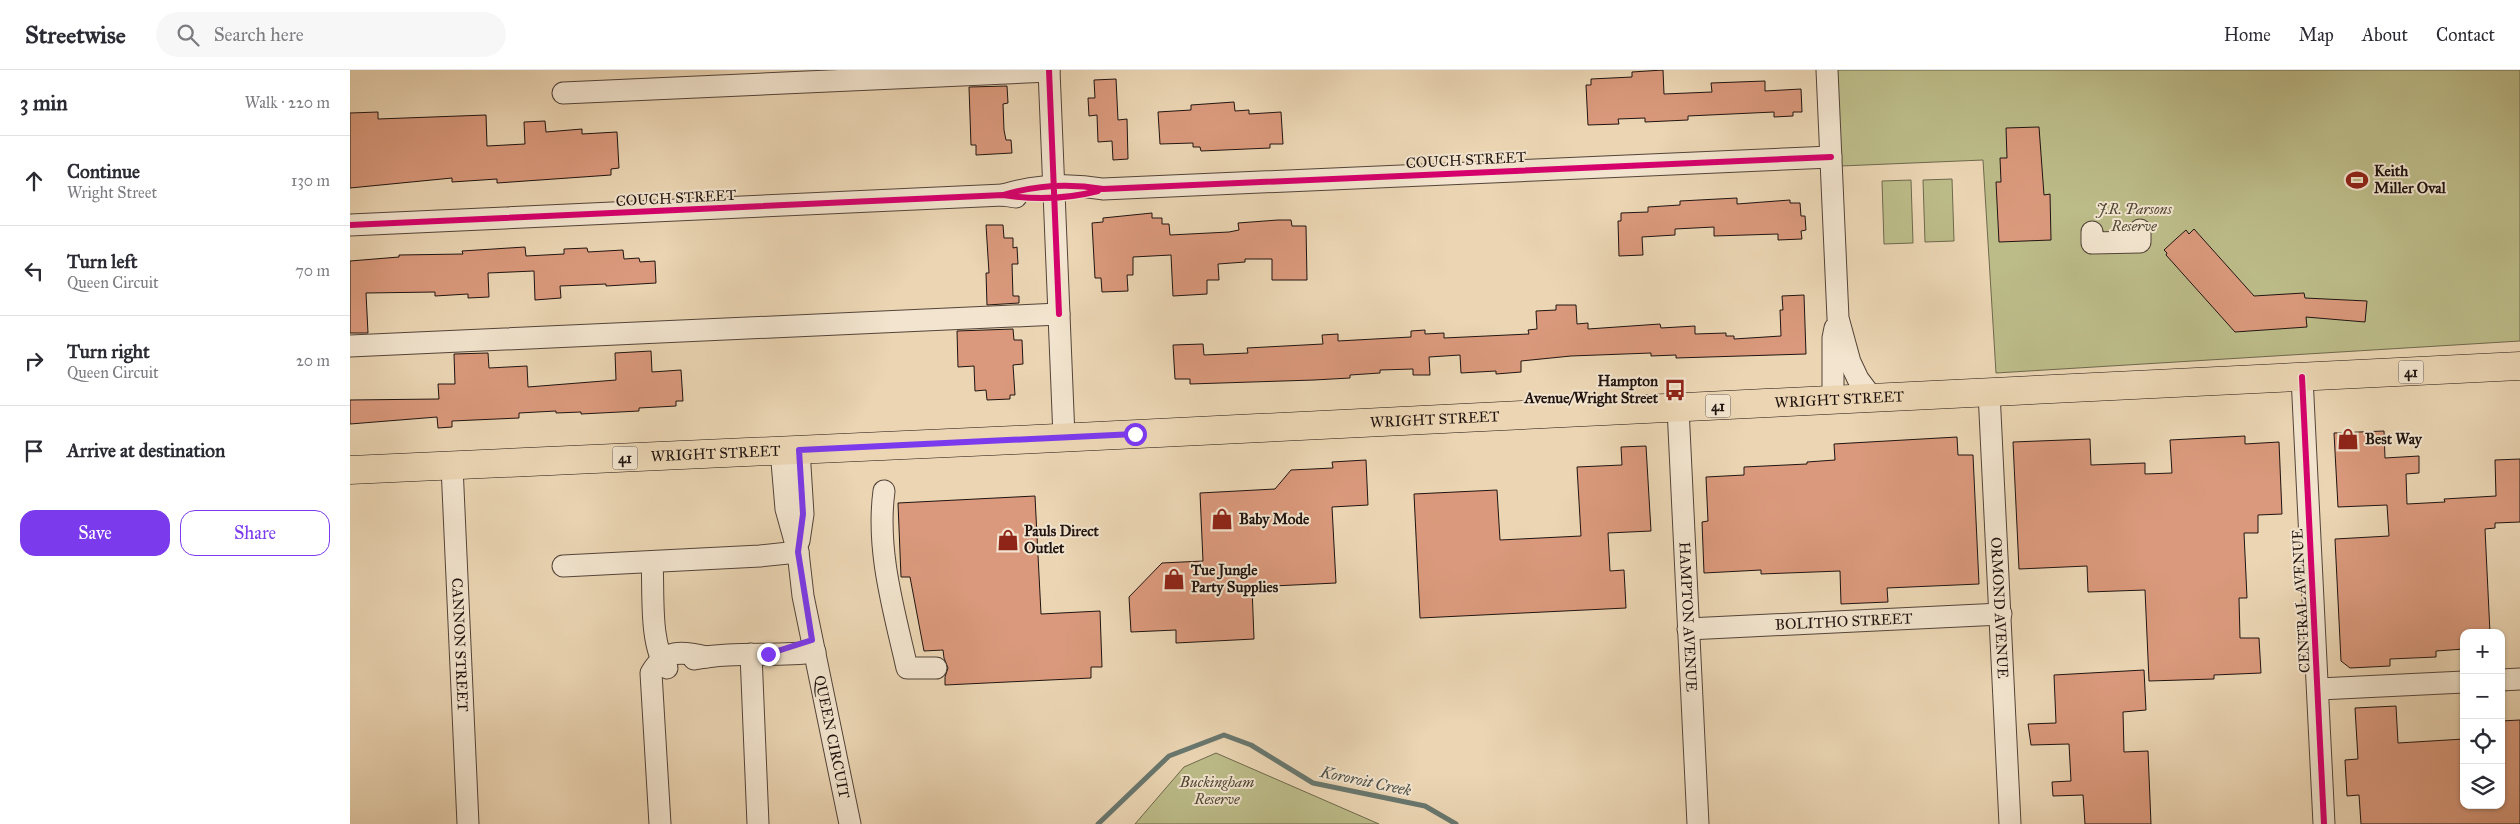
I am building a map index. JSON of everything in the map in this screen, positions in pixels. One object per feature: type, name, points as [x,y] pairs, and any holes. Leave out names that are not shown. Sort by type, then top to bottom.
[{"type":"main road","name":"WRIGHT STREET","points":[[350,470],[1873,399],[2520,366]]},
{"type":"street","points":[[563,93],[1049,70],[1064,437]]},
{"type":"street","points":[[1827,70],[1838,318],[1850,362],[1858,379],[1873,399]]},
{"type":"street","name":"COUCH STREET","points":[[350,225],[1003,195],[1028,199],[1054,192],[1077,196],[1103,189],[1831,157]]},
{"type":"street","points":[[2092,232],[2092,243],[2140,242],[2140,230]]},
{"type":"street","points":[[350,346],[1059,314]]},
{"type":"street","points":[[1833,400],[1833,338],[1838,318]]},
{"type":"street","name":"CENTRAL AVENUE","points":[[2302,378],[2324,824]]},
{"type":"street","name":"ORMOND AVENUE","points":[[1988,392],[2001,614],[2010,824]]},
{"type":"street","name":"HAMPTON AVENUE","points":[[1678,408],[1698,824]]},
{"type":"street","name":"QUEEN CIRCUIT","points":[[790,450],[803,514],[798,552],[813,646],[850,824]]},
{"type":"street","name":"CANNON STREET","points":[[452,466],[468,824]]},
{"type":"street","points":[[884,491],[881,515],[884,561],[907,668],[936,668]]},
{"type":"street","points":[[563,566],[760,556],[798,552]]},
{"type":"street","points":[[652,562],[656,639],[664,663],[654,694],[660,824]]},
{"type":"street","name":"BOLITHO STREET","points":[[1688,629],[2001,614]]},
{"type":"street","points":[[664,663],[706,656],[760,654],[813,646]]},
{"type":"street","points":[[758,824],[760,654]]},
{"type":"street","points":[[2505,680],[2520,679]]},
{"type":"street","points":[[2318,689],[2460,682]]},
{"type":"green space","name":"J.R. Parsons Reserve","points":[[1836,70],[2520,70],[2520,341],[1996,373],[1983,160],[1841,166]]},
{"type":"green space","points":[[1952,179],[1954,241],[1925,242],[1923,180]]},
{"type":"green space","points":[[1911,180],[1913,243],[1884,244],[1882,181]]},
{"type":"green space","name":"Buckingham Reserve","points":[[1216,753],[1379,824],[1135,824],[1184,767]]},
{"type":"building","points":[[1663,70],[1664,94],[1712,92],[1711,83],[1765,81],[1765,91],[1801,89],[1802,112],[1793,112],[1793,116],[1774,117],[1774,112],[1688,116],[1688,120],[1645,122],[1645,118],[1618,119],[1619,124],[1588,125],[1586,85],[1591,85],[1591,79],[1632,77],[1632,72]]},
{"type":"building","points":[[1116,79],[1118,120],[1127,119],[1128,159],[1113,160],[1112,141],[1098,142],[1097,115],[1089,116],[1088,98],[1095,98],[1094,80]]},
{"type":"building","points":[[1007,86],[1008,103],[1003,104],[1004,130],[1006,140],[1011,140],[1012,153],[976,155],[976,145],[971,145],[969,87]]},
{"type":"building","points":[[1234,102],[1235,111],[1249,110],[1249,114],[1281,112],[1283,144],[1270,144],[1270,148],[1201,151],[1200,147],[1193,147],[1193,143],[1160,144],[1158,112],[1191,110],[1191,105]]},
{"type":"building","points":[[378,112],[378,119],[486,115],[487,146],[525,144],[524,122],[545,121],[546,132],[582,129],[582,134],[617,132],[619,168],[611,169],[611,175],[497,183],[497,179],[452,182],[452,178],[350,188],[350,113]]},
{"type":"building","points":[[2039,127],[2044,195],[2050,194],[2051,240],[1999,242],[1996,182],[2001,182],[2000,158],[2007,158],[2006,128]]},
{"type":"building","points":[[1737,198],[1737,204],[1790,200],[1790,203],[1800,203],[1801,216],[1805,216],[1806,230],[1801,231],[1802,239],[1778,240],[1778,234],[1714,236],[1714,227],[1675,229],[1675,235],[1642,237],[1643,255],[1619,256],[1618,221],[1621,221],[1621,213],[1648,212],[1648,207],[1680,205],[1680,201]]},
{"type":"building","points":[[1152,213],[1152,218],[1162,218],[1162,224],[1169,224],[1170,235],[1229,232],[1239,230],[1238,223],[1278,220],[1291,220],[1292,226],[1306,226],[1307,280],[1272,280],[1272,259],[1245,259],[1245,262],[1218,264],[1219,280],[1207,280],[1207,294],[1173,296],[1171,255],[1133,257],[1133,275],[1127,275],[1128,291],[1102,292],[1101,278],[1095,278],[1092,223],[1103,222],[1103,218]]},
{"type":"building","points":[[986,225],[1003,225],[1004,238],[1013,238],[1013,248],[1017,247],[1018,264],[1012,264],[1013,296],[1019,296],[1019,303],[987,305],[986,273],[989,273]]},
{"type":"building","points":[[2194,229],[2254,296],[2304,293],[2305,298],[2367,301],[2365,322],[2306,317],[2307,327],[2235,332],[2166,255],[2167,253],[2164,250],[2186,230],[2189,234]]},
{"type":"building","points":[[525,247],[526,256],[564,254],[564,249],[587,248],[588,252],[623,250],[624,259],[639,258],[640,262],[655,261],[656,283],[560,286],[561,298],[535,300],[534,271],[488,273],[489,297],[468,298],[468,294],[435,296],[435,292],[366,293],[368,333],[350,333],[350,261],[399,257],[399,255],[463,254],[462,251]]},
{"type":"building","points":[[1804,295],[1806,354],[1676,358],[1676,355],[1651,356],[1651,353],[1571,356],[1521,361],[1521,372],[1496,374],[1496,371],[1461,373],[1460,355],[1429,357],[1430,375],[1413,375],[1413,369],[1380,370],[1380,373],[1350,375],[1350,378],[1314,380],[1190,384],[1190,379],[1175,379],[1173,345],[1203,344],[1204,355],[1248,353],[1247,348],[1323,344],[1322,335],[1338,334],[1338,341],[1411,337],[1411,331],[1425,330],[1425,334],[1444,333],[1444,338],[1529,334],[1528,330],[1537,329],[1536,311],[1556,310],[1556,305],[1576,305],[1577,324],[1588,323],[1588,329],[1660,324],[1661,328],[1695,326],[1695,334],[1726,333],[1726,336],[1734,336],[1734,339],[1781,336],[1780,310],[1783,310],[1782,296]]},
{"type":"building","points":[[1013,329],[1014,340],[1022,340],[1023,364],[1013,365],[1015,395],[1010,395],[1010,399],[987,400],[986,390],[975,391],[974,366],[958,367],[957,331]]},
{"type":"building","points":[[651,351],[652,372],[681,370],[683,401],[676,401],[676,406],[639,408],[639,411],[581,414],[581,412],[556,413],[556,411],[519,413],[519,418],[452,421],[452,427],[438,428],[437,417],[350,424],[350,400],[439,399],[438,384],[455,384],[454,354],[488,353],[489,368],[527,366],[528,387],[616,380],[615,353]]},
{"type":"building","points":[[2384,431],[2385,458],[2419,456],[2419,473],[2406,474],[2407,504],[2445,502],[2444,499],[2496,496],[2495,460],[2520,459],[2520,522],[2495,523],[2495,528],[2485,529],[2490,629],[2460,629],[2460,649],[2436,651],[2436,657],[2390,659],[2390,666],[2350,668],[2341,661],[2335,539],[2389,536],[2387,505],[2338,507],[2334,433]]},
{"type":"building","points":[[2245,436],[2245,444],[2279,442],[2282,514],[2258,515],[2258,533],[2244,533],[2247,598],[2239,598],[2240,638],[2259,638],[2261,673],[2214,675],[2214,679],[2149,681],[2145,590],[2088,592],[2087,566],[2019,569],[2013,442],[2090,439],[2091,465],[2145,463],[2145,474],[2172,473],[2170,440]]},
{"type":"building","points":[[1957,437],[1958,455],[1973,455],[1979,584],[1887,588],[1888,602],[1841,604],[1840,571],[1761,574],[1761,570],[1704,573],[1702,522],[1708,521],[1706,477],[1744,475],[1744,467],[1807,464],[1807,462],[1835,460],[1834,444]]},
{"type":"building","points":[[1646,446],[1651,531],[1608,533],[1610,571],[1624,570],[1626,608],[1420,618],[1414,494],[1497,490],[1500,540],[1581,536],[1577,467],[1622,465],[1621,447]]},
{"type":"building","points":[[1366,460],[1368,505],[1332,507],[1336,583],[1252,587],[1254,639],[1176,643],[1176,630],[1131,632],[1129,597],[1162,563],[1203,561],[1200,493],[1275,489],[1291,470],[1333,468],[1332,462]]},
{"type":"building","points":[[1035,496],[1041,614],[1100,611],[1102,667],[1091,667],[1091,678],[945,685],[948,668],[943,650],[924,651],[910,577],[901,577],[898,503]]},
{"type":"building","points":[[2144,670],[2146,710],[2123,712],[2124,752],[2148,751],[2151,824],[2085,824],[2083,795],[2053,796],[2052,782],[2071,781],[2069,744],[2031,745],[2028,724],[2056,723],[2054,675]]},
{"type":"building","points":[[2396,706],[2398,743],[2460,739],[2460,809],[2505,809],[2505,721],[2520,720],[2520,824],[2361,824],[2359,795],[2347,796],[2345,760],[2358,759],[2355,708]]},
{"type":"waterway","name":"Kororoit Creek","points":[[1098,824],[1169,756],[1224,735],[1251,745],[1313,783],[1425,806],[1456,824]]},
{"type":"cycle path","points":[[1049,70],[1059,314]]},
{"type":"cycle path","points":[[1003,195],[1053,186],[1103,189],[1831,157]]},
{"type":"cycle path","points":[[350,225],[1003,195],[1051,198],[1075,196],[1098,191]]},
{"type":"cycle path","points":[[2302,377],[2324,824]]},
{"type":"place","name":"Keith Miller Oval","points":[[2357,180]]},
{"type":"place","name":"Hampton Avenue/Wright Street","points":[[1675,390]]},
{"type":"place","name":"Best Way","points":[[2348,439]]},
{"type":"place","name":"Baby Mode","points":[[1222,519]]},
{"type":"place","name":"Pauls Direct Outlet","points":[[1008,540]]},
{"type":"place","name":"Tue Jungle Party Supplies","points":[[1174,579]]},
{"type":"route","points":[[768,654],[812,640],[803,596],[798,552],[803,514],[799,450],[1135,434]]}]
